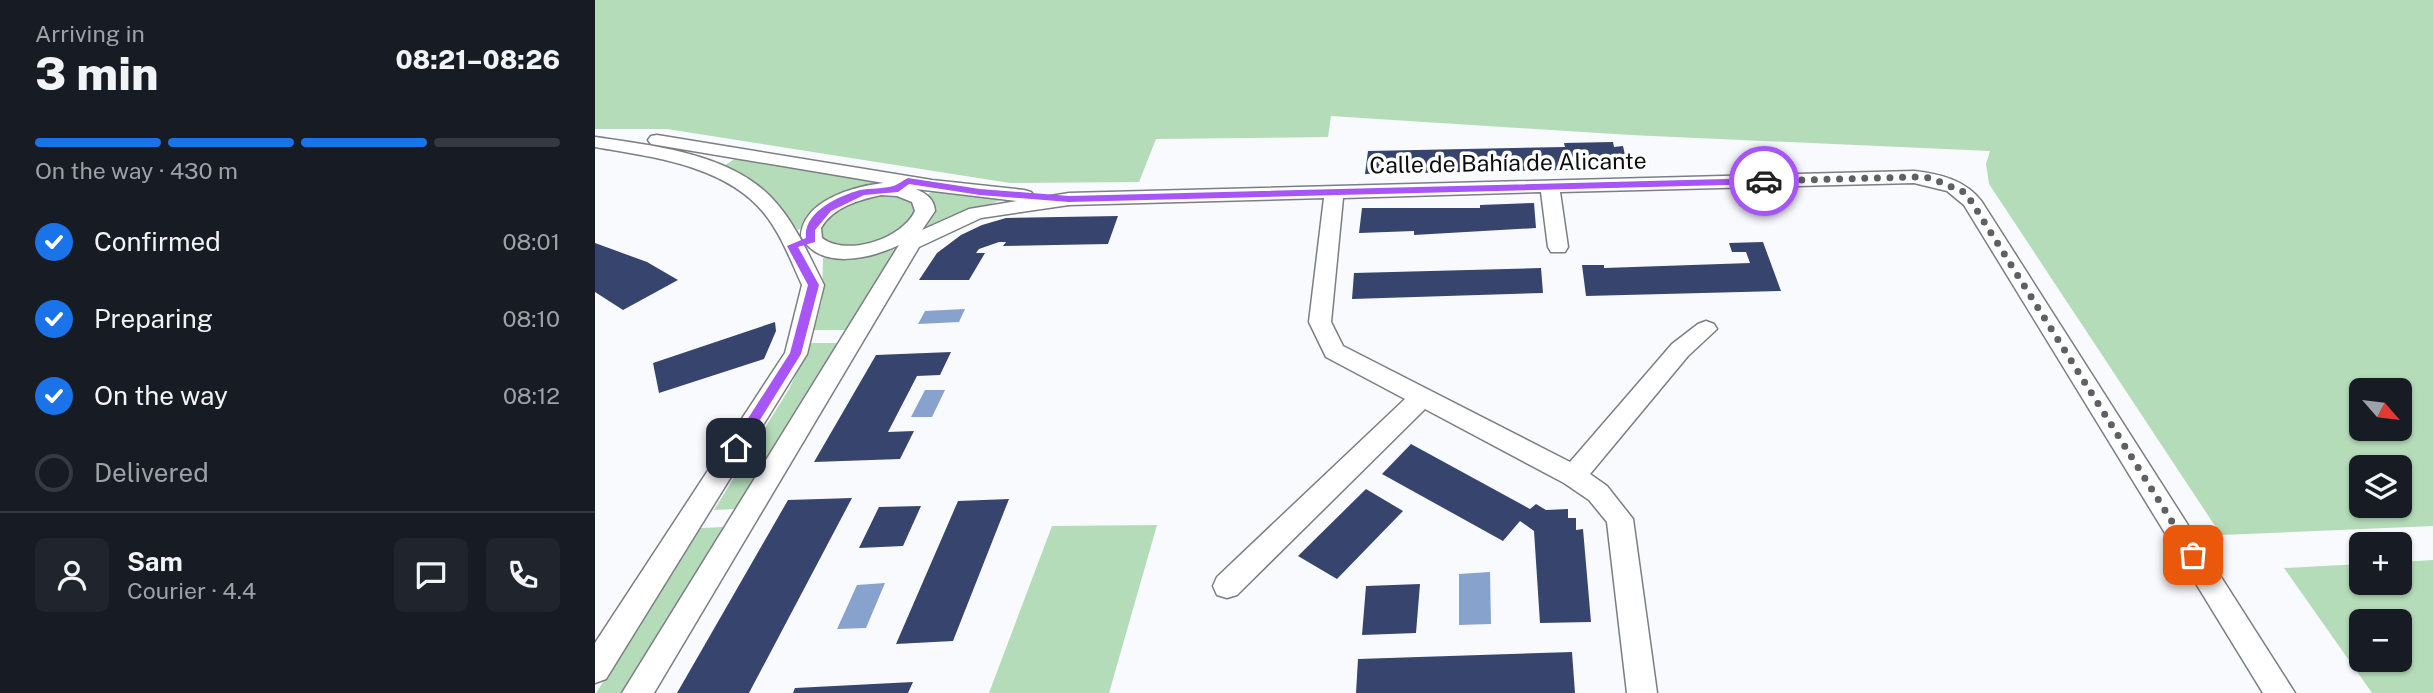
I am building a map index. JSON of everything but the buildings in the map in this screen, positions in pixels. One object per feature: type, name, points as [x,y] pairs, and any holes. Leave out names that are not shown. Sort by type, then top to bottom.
[{"type":"street","name":"Calle de Bahía de Alicante","points":[[595,142],[654,140],[903,185],[1069,199],[1914,177],[1947,183],[1966,193],[1972,202],[2280,693]]},
{"type":"street","points":[[595,142],[686,160],[737,182],[764,202],[801,243],[813,285],[796,354],[595,670]]},
{"type":"street","points":[[637,693],[905,240],[922,217],[925,206],[922,198],[903,185],[862,193],[827,209],[816,219],[801,243]]},
{"type":"street","points":[[1550,187],[1558,247]]},
{"type":"street","points":[[1334,193],[1320,322],[1334,351],[1573,476],[1598,493],[1620,519],[1642,693]]},
{"type":"street","name":"Calle de Bahía de Alicante","points":[[801,243],[846,252],[864,250],[905,240],[976,213],[1069,199]]},
{"type":"street","points":[[1573,476],[1680,349],[1706,329]]},
{"type":"street","points":[[1227,586],[1421,398]]},
{"type":"green space","points":[[595,0],[2433,0],[2433,526],[2221,535],[1989,184],[1986,164],[1990,151],[1630,135],[1331,116],[1328,137],[1156,139],[1139,182],[1010,183],[667,129],[595,129]]},
{"type":"green space","points":[[743,154],[888,182],[798,230],[774,200],[720,168]]},
{"type":"green space","points":[[933,191],[1001,200],[932,227],[923,227],[928,194]]},
{"type":"green space","points":[[880,193],[912,198],[917,210],[910,224],[879,242],[842,248],[818,238],[819,225],[832,211]]},
{"type":"green space","points":[[894,245],[896,250],[846,330],[814,330],[822,301],[823,258]]},
{"type":"green space","points":[[811,343],[838,343],[735,509],[714,510],[789,389]]},
{"type":"green space","points":[[1157,525],[1109,693],[989,693],[1052,526]]},
{"type":"green space","points":[[724,527],[621,693],[596,693],[701,528]]},
{"type":"green space","points":[[2433,560],[2433,693],[2372,693],[2357,672],[2412,672],[2412,609],[2349,609],[2349,660],[2284,568],[2349,565],[2349,595],[2412,595],[2412,561]]},
{"type":"water","points":[[965,309],[959,322],[918,324],[925,311]]},
{"type":"water","points":[[925,390],[945,390],[932,417],[911,417]]},
{"type":"water","points":[[1490,572],[1491,624],[1459,625],[1459,574]]},
{"type":"water","points":[[885,583],[866,628],[837,629],[857,585]]},
{"type":"way so far","points":[[1764,181],[1931,178],[1966,193],[2193,555]]},
{"type":"route","points":[[736,448],[796,354],[813,285],[792,246],[811,240],[810,230],[816,219],[843,200],[881,189],[898,189],[908,181],[980,192],[1069,199],[1764,181]]}]
